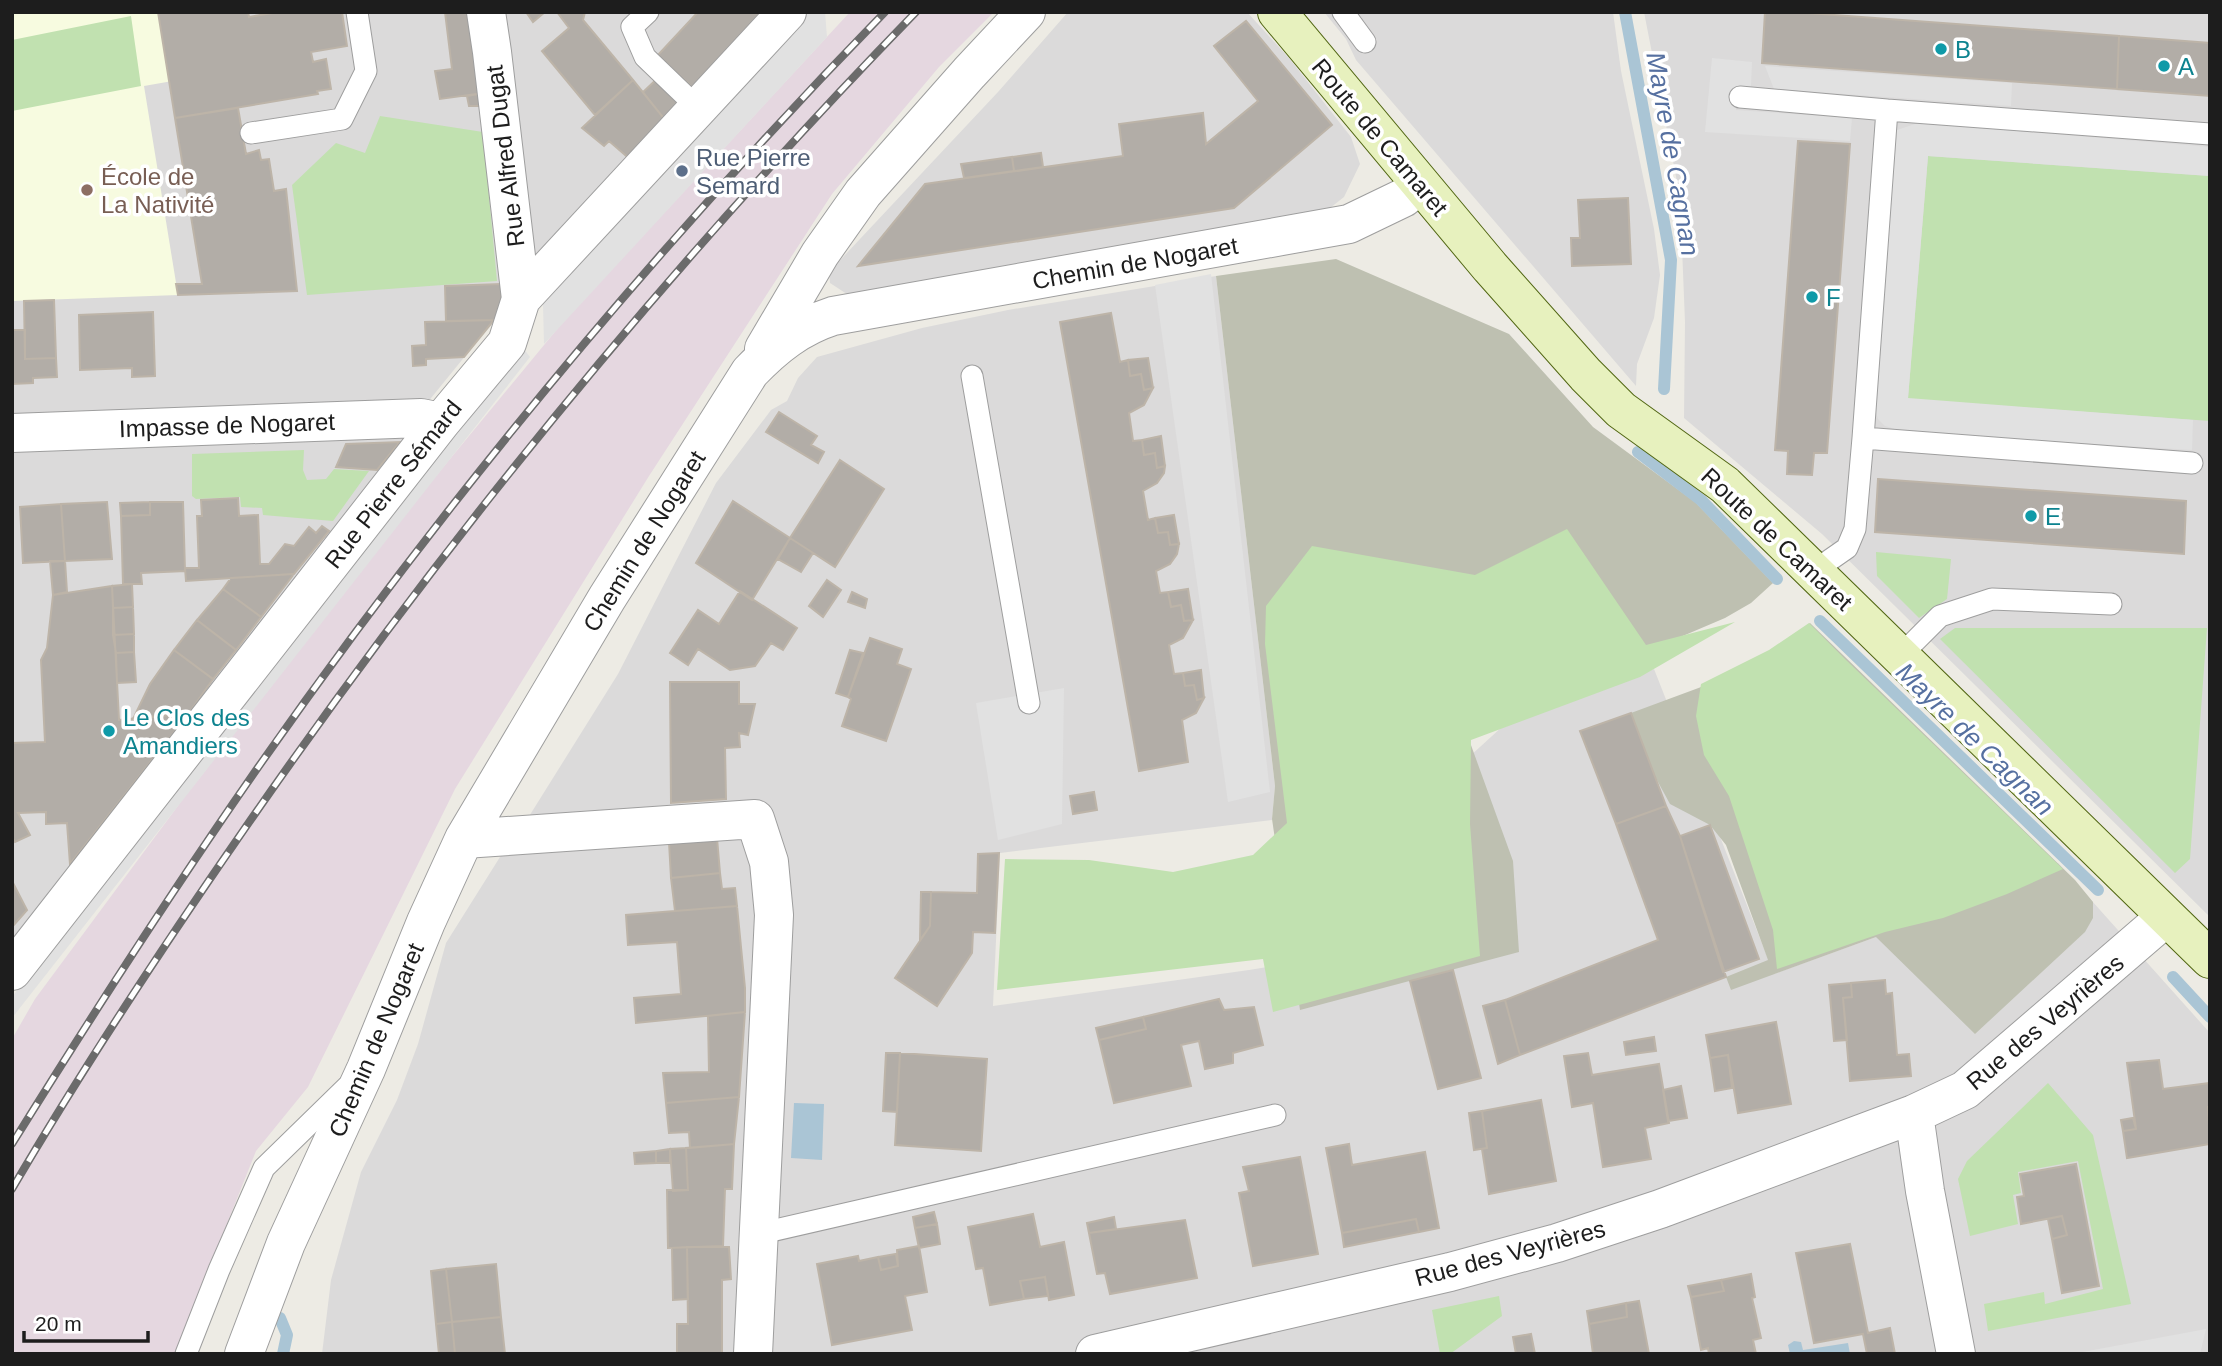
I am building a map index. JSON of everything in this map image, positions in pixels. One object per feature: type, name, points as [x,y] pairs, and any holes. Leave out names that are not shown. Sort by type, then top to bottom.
[{"type":"main road","name":"Route de Camaret","points":[[1277,12],[1420,185],[1586,375],[1621,410],[1725,485],[2210,959]]},
{"type":"street","name":"Rue Alfred Dugat","points":[[486,12],[522,299]]},
{"type":"street","name":"Rue Pierre Sémard","points":[[12,971],[441,422],[507,343],[522,299],[787,12]]},
{"type":"street","points":[[750,372],[820,254],[863,193],[1026,12]]},
{"type":"street","name":"Chemin de Nogaret","points":[[244,1354],[286,1243],[366,1069],[426,922],[464,839],[607,598],[750,372],[789,335],[811,323],[833,316],[1349,224],[1395,203],[1420,185]]},
{"type":"street","name":"Impasse de Nogaret","points":[[12,433],[421,418],[441,422]]},
{"type":"street","points":[[464,839],[755,819],[769,862],[774,915],[753,1354]]},
{"type":"street","name":"Rue des Veyrières","points":[[1094,1354],[1450,1272],[1558,1243],[1660,1209],[1914,1114],[1965,1090],[2166,917]]},
{"type":"street","points":[[1914,1114],[1925,1191],[1956,1354]]},
{"type":"lane","points":[[251,133],[342,119],[366,71],[357,12]]},
{"type":"lane","points":[[648,12],[632,27],[645,57],[698,108]]},
{"type":"lane","points":[[1343,12],[1365,42]]},
{"type":"lane","points":[[1740,97],[2210,134]]},
{"type":"lane","points":[[1814,571],[1847,548],[1855,529],[1887,110]]},
{"type":"lane","points":[[972,376],[1029,703]]},
{"type":"lane","points":[[1863,438],[2192,463]]},
{"type":"lane","points":[[1900,656],[1940,616],[1992,599],[2111,604]]},
{"type":"lane","points":[[186,1354],[264,1168],[366,1069]]},
{"type":"lane","points":[[758,1234],[1275,1115]]},
{"type":"shaded area","points":[[12,12],[769,12],[505,307],[427,403],[400,443],[35,915],[12,939]]},
{"type":"shaded area","name":"École de La Nativité","points":[[12,12],[228,12],[235,70],[144,86],[178,295],[12,301]]},
{"type":"shaded area","name":"Rue Pierre Semard","points":[[801,12],[825,12],[827,37],[544,344],[543,304]]},
{"type":"shaded area","points":[[850,12],[994,12],[939,67],[832,194],[649,476],[455,789],[308,1087],[256,1151],[175,1354],[12,1354],[12,1039],[35,999],[183,799],[417,499],[563,322]]},
{"type":"shaded area","points":[[1068,12],[1247,12],[1289,58],[1351,137],[1360,164],[1344,197],[1321,215],[1173,243],[1082,252],[853,298],[830,283],[829,272],[998,92]]},
{"type":"shaded area","points":[[1324,12],[1613,12],[1621,71],[1654,229],[1660,275],[1654,318],[1637,364],[1636,386],[1356,60],[1346,39]]},
{"type":"shaded area","points":[[1644,12],[2210,12],[2210,917],[1822,534],[1684,418],[1685,322],[1680,197]]},
{"type":"shaded area","points":[[1712,58],[1752,62],[1751,86],[1739,86],[1736,110],[1852,118],[1850,141],[1705,132]]},
{"type":"shaded area","points":[[1765,66],[2012,83],[2011,106],[1774,89]]},
{"type":"shaded area","points":[[1918,123],[2210,147],[2210,176],[1928,156],[1908,398],[2193,420],[2192,450],[1905,432],[1885,426],[1878,419],[1875,409],[1897,130]]},
{"type":"shaded area","points":[[1336,259],[1509,334],[1593,427],[1695,502],[1773,583],[1751,603],[1725,618],[1664,644],[1459,712],[1513,861],[1519,952],[1300,1010],[1272,819],[1275,786],[1216,276]]},
{"type":"shaded area","points":[[1211,274],[1270,792],[1228,802],[1155,285]]},
{"type":"shaded area","points":[[1216,276],[1275,786],[1272,820],[1000,853],[993,1006],[1249,970],[1464,934],[1469,757],[1503,726],[1654,669],[1774,974],[1873,938],[2058,863],[2210,1033],[2210,1354],[322,1354],[331,1280],[361,1172],[397,1100],[418,1044],[446,943],[618,674],[716,483],[771,410],[787,401],[798,378],[817,357],[922,328],[1008,310]]},
{"type":"shaded area","points":[[524,349],[530,357],[12,1018],[12,997],[173,787]]},
{"type":"shaded area","points":[[1810,623],[2075,880],[2093,902],[2093,918],[2085,932],[1975,1034],[1876,937],[1731,990],[1726,977],[1768,960],[1726,845],[1710,825],[1670,804],[1652,771],[1631,713],[1747,670]]},
{"type":"shaded area","points":[[1064,688],[1062,824],[998,840],[976,703]]},
{"type":"shaded area","points":[[2206,1329],[2200,1354],[2072,1354]]},
{"type":"green space","points":[[131,16],[141,86],[12,111],[12,40]]},
{"type":"green space","points":[[380,116],[483,132],[497,281],[307,295],[292,185],[336,143],[365,153]]},
{"type":"green space","points":[[1928,156],[2210,176],[2210,421],[1908,399]]},
{"type":"green space","points":[[304,450],[303,470],[307,480],[326,479],[334,469],[369,471],[333,521],[263,515],[262,508],[241,507],[240,497],[196,499],[192,496],[192,454]]},
{"type":"green space","points":[[1567,529],[1646,645],[1735,622],[1640,677],[1471,740],[1470,824],[1480,956],[1273,1012],[1263,959],[997,990],[1005,859],[1089,860],[1173,872],[1253,855],[1287,823],[1265,644],[1266,606],[1312,546],[1475,575]]},
{"type":"green space","points":[[1876,552],[1951,559],[1947,599],[1919,618],[1877,576]]},
{"type":"green space","points":[[1809,623],[2063,869],[1943,918],[1885,932],[1777,969],[1773,930],[1729,796],[1704,755],[1696,716],[1701,684],[1769,650]]},
{"type":"green space","points":[[1955,628],[2207,628],[2190,859],[2175,873],[1940,639]]},
{"type":"green space","points":[[2048,1083],[2093,1135],[2131,1304],[1988,1331],[1984,1304],[2044,1292],[2045,1304],[2103,1289],[2078,1161],[2018,1172],[2021,1193],[2013,1195],[2018,1224],[1970,1236],[1958,1179],[1967,1161]]},
{"type":"green space","points":[[1499,1296],[1502,1316],[1450,1354],[1440,1354],[1432,1310]]},
{"type":"water","points":[[794,1103],[824,1104],[822,1160],[791,1158]]},
{"type":"water","points":[[1794,1341],[1801,1342],[1803,1350],[1848,1343],[1850,1354],[1790,1354],[1788,1345]]},
{"type":"building","points":[[158,12],[248,12],[249,17],[278,12],[342,12],[347,46],[311,52],[313,62],[326,59],[331,89],[317,91],[318,94],[175,118]]},
{"type":"building","points":[[445,12],[472,12],[484,93],[440,99],[435,71],[452,69]]},
{"type":"building","points":[[526,12],[545,12],[533,22]]},
{"type":"building","points":[[557,12],[585,12],[583,20],[633,80],[595,115],[542,51],[569,28]]},
{"type":"building","points":[[698,12],[763,12],[693,88],[658,55]]},
{"type":"building","name":"B","points":[[1765,12],[2119,36],[2117,89],[1762,63]]},
{"type":"building","points":[[1246,21],[1332,125],[1234,208],[858,266],[925,184],[1123,156],[1119,124],[1203,113],[1206,144],[1258,101],[1214,46]]},
{"type":"building","name":"A","points":[[2119,36],[2210,43],[2210,96],[2117,89]]},
{"type":"building","points":[[659,77],[685,103],[666,121],[643,92]]},
{"type":"building","points":[[633,80],[666,121],[631,160],[609,141],[604,146],[582,128]]},
{"type":"building","points":[[484,93],[484,106],[469,106],[467,96]]},
{"type":"building","points":[[238,108],[246,154],[259,150],[261,160],[269,159],[274,191],[286,189],[297,291],[178,295],[176,284],[202,284],[175,118]]},
{"type":"building","name":"F","points":[[1798,141],[1850,144],[1827,453],[1814,453],[1812,475],[1787,474],[1788,451],[1775,450]]},
{"type":"building","points":[[1041,153],[1043,167],[1014,171],[1012,157]]},
{"type":"building","points":[[1012,157],[1014,171],[964,178],[961,164]]},
{"type":"building","points":[[1628,198],[1631,264],[1572,266],[1571,238],[1580,238],[1578,200]]},
{"type":"building","points":[[501,284],[505,307],[494,320],[446,321],[445,286]]},
{"type":"building","points":[[54,300],[56,358],[25,359],[24,301]]},
{"type":"building","points":[[153,312],[155,376],[132,377],[132,368],[80,370],[79,315]]},
{"type":"building","points":[[1111,313],[1120,362],[1128,360],[1130,376],[1141,374],[1144,390],[1153,388],[1144,405],[1129,413],[1133,441],[1142,440],[1144,455],[1155,453],[1157,468],[1165,466],[1157,483],[1143,491],[1148,520],[1155,518],[1158,533],[1168,532],[1170,545],[1179,544],[1177,554],[1170,564],[1156,571],[1160,593],[1168,592],[1171,607],[1181,605],[1184,621],[1193,620],[1183,638],[1169,645],[1174,674],[1183,673],[1185,686],[1194,685],[1197,700],[1204,698],[1196,713],[1182,720],[1188,762],[1139,771],[1060,322]]},
{"type":"building","points":[[494,320],[464,357],[426,359],[426,365],[413,366],[412,346],[426,345],[425,322]]},
{"type":"building","points":[[12,330],[25,330],[25,359],[56,358],[57,377],[33,378],[33,383],[12,384]]},
{"type":"building","points":[[1148,358],[1153,388],[1144,390],[1141,374],[1130,376],[1128,360]]},
{"type":"building","points":[[779,412],[817,436],[811,445],[824,452],[818,463],[766,432]]},
{"type":"building","points":[[1161,436],[1165,466],[1157,468],[1155,453],[1144,455],[1142,440]]},
{"type":"building","points":[[400,442],[377,470],[336,467],[346,444]]},
{"type":"building","points":[[840,460],[884,489],[835,567],[790,538]]},
{"type":"building","name":"E","points":[[1878,479],[2186,501],[2184,554],[1875,532]]},
{"type":"building","points":[[238,498],[239,516],[258,515],[260,564],[269,564],[285,544],[294,546],[309,527],[316,533],[322,526],[329,531],[294,574],[186,581],[185,568],[199,568],[197,516],[202,516],[201,500]]},
{"type":"building","points":[[733,501],[790,538],[752,600],[696,563]]},
{"type":"building","points":[[107,502],[112,559],[65,561],[61,504]]},
{"type":"building","points":[[150,502],[150,515],[121,516],[120,503]]},
{"type":"building","points":[[150,502],[183,502],[185,571],[141,573],[142,584],[123,584],[121,516],[150,515]]},
{"type":"building","points":[[61,504],[65,561],[23,563],[20,507]]},
{"type":"building","points":[[1174,515],[1179,544],[1170,545],[1168,532],[1158,533],[1155,518]]},
{"type":"building","points":[[790,538],[813,553],[801,572],[778,559]]},
{"type":"building","points":[[50,561],[65,561],[67,592],[53,595]]},
{"type":"building","points":[[294,574],[261,617],[223,589],[231,578]]},
{"type":"building","points":[[827,580],[841,590],[823,617],[809,606]]},
{"type":"building","points":[[132,584],[133,607],[113,608],[112,586]]},
{"type":"building","name":"Le Clos des Amandiers","points":[[112,586],[119,720],[189,713],[70,864],[67,823],[46,824],[46,812],[18,813],[30,835],[15,842],[12,837],[12,743],[45,742],[41,660],[47,648],[53,595]]},
{"type":"building","points":[[223,589],[261,617],[236,650],[197,620]]},
{"type":"building","points":[[1188,589],[1193,620],[1184,621],[1181,605],[1171,607],[1168,592]]},
{"type":"building","points":[[740,591],[797,628],[783,650],[771,643],[755,666],[730,670],[698,649],[688,665],[670,653],[698,610],[719,624]]},
{"type":"building","points":[[852,592],[867,599],[865,608],[848,602]]},
{"type":"building","points":[[133,607],[134,634],[113,635],[113,608]]},
{"type":"building","points":[[197,620],[236,650],[213,679],[174,650]]},
{"type":"building","points":[[134,634],[134,652],[116,653],[113,635]]},
{"type":"building","points":[[870,638],[902,649],[897,664],[911,669],[886,741],[842,726],[851,699],[848,697]]},
{"type":"building","points":[[174,650],[213,679],[189,713],[133,719],[150,684]]},
{"type":"building","points":[[850,650],[863,653],[848,697],[836,693]]},
{"type":"building","points":[[134,652],[136,682],[117,683],[116,653]]},
{"type":"building","points":[[1201,670],[1204,698],[1197,700],[1194,685],[1185,686],[1183,673]]},
{"type":"building","points":[[670,682],[739,682],[739,704],[755,704],[748,735],[739,733],[740,747],[725,748],[726,799],[671,803]]},
{"type":"building","points":[[1631,713],[1666,806],[1616,824],[1580,731]]},
{"type":"building","points":[[1094,792],[1097,810],[1073,814],[1070,796]]},
{"type":"building","points":[[1666,806],[1680,836],[1726,977],[1520,1055],[1505,1000],[1658,940],[1616,824]]},
{"type":"building","points":[[1710,825],[1759,959],[1723,972],[1680,836]]},
{"type":"building","points":[[717,838],[720,873],[671,878],[669,842]]},
{"type":"building","points":[[999,853],[995,933],[973,932],[972,953],[937,1006],[895,978],[930,926],[931,892],[977,893],[978,854]]},
{"type":"building","points":[[720,873],[722,889],[735,888],[737,906],[675,911],[671,878]]},
{"type":"building","points":[[12,881],[27,910],[12,927]]},
{"type":"building","points":[[921,892],[931,892],[930,926],[920,940]]},
{"type":"building","points":[[737,906],[745,1012],[636,1023],[634,998],[681,994],[677,942],[628,945],[626,915]]},
{"type":"building","points":[[1453,970],[1481,1078],[1438,1089],[1410,981]]},
{"type":"building","points":[[1885,980],[1886,994],[1892,993],[1897,1055],[1909,1054],[1911,1076],[1850,1081],[1843,998],[1852,997],[1851,983]]},
{"type":"building","points":[[1851,983],[1852,997],[1843,998],[1847,1040],[1834,1041],[1829,985]]},
{"type":"building","points":[[1219,999],[1224,1010],[1254,1007],[1263,1045],[1233,1053],[1233,1063],[1205,1069],[1199,1041],[1181,1045],[1191,1086],[1114,1103],[1099,1040],[1146,1029],[1143,1017]]},
{"type":"building","points":[[1505,1000],[1520,1055],[1498,1064],[1483,1006]]},
{"type":"building","points":[[745,1012],[739,1097],[666,1103],[663,1073],[709,1072],[708,1016]]},
{"type":"building","points":[[1143,1017],[1146,1029],[1099,1040],[1096,1028]]},
{"type":"building","points":[[1776,1022],[1791,1104],[1738,1113],[1728,1055],[1710,1058],[1706,1035]]},
{"type":"building","points":[[1654,1037],[1656,1051],[1626,1055],[1624,1042]]},
{"type":"building","points":[[886,1053],[900,1053],[897,1112],[883,1111]]},
{"type":"building","points":[[900,1053],[987,1059],[981,1151],[895,1145]]},
{"type":"building","points":[[1588,1053],[1592,1075],[1659,1064],[1669,1123],[1645,1128],[1651,1159],[1603,1167],[1593,1103],[1572,1107],[1564,1056]]},
{"type":"building","points":[[1728,1055],[1732,1088],[1715,1091],[1710,1058]]},
{"type":"building","points":[[2159,1060],[2163,1089],[2210,1083],[2210,1144],[2127,1158],[2123,1131],[2136,1129],[2127,1063]]},
{"type":"building","points":[[1681,1086],[1687,1118],[1668,1121],[1663,1090]]},
{"type":"building","points":[[739,1097],[734,1144],[690,1148],[689,1132],[669,1133],[666,1103]]},
{"type":"building","points":[[1541,1100],[1556,1181],[1489,1194],[1482,1149],[1487,1148],[1482,1111]]},
{"type":"building","points":[[1482,1111],[1487,1148],[1474,1150],[1469,1113]]},
{"type":"building","points":[[2133,1118],[2136,1129],[2123,1131],[2121,1120]]},
{"type":"building","points":[[734,1144],[732,1189],[725,1189],[723,1246],[668,1248],[667,1190],[688,1190],[686,1148]]},
{"type":"building","points":[[1349,1144],[1352,1165],[1425,1152],[1439,1228],[1419,1232],[1416,1219],[1342,1233],[1326,1148]]},
{"type":"building","points":[[686,1148],[688,1190],[673,1191],[670,1149]]},
{"type":"building","points":[[670,1149],[670,1163],[656,1163],[656,1151]]},
{"type":"building","points":[[656,1151],[656,1163],[635,1164],[634,1153]]},
{"type":"building","points":[[1300,1157],[1318,1254],[1253,1266],[1239,1193],[1249,1191],[1243,1167]]},
{"type":"building","points":[[2076,1164],[2099,1286],[2062,1293],[2052,1239],[2067,1235],[2062,1216],[2021,1224],[2017,1197],[2024,1196],[2020,1174]]},
{"type":"building","points":[[934,1212],[937,1224],[915,1228],[913,1217]]},
{"type":"building","points":[[1033,1214],[1040,1247],[1064,1242],[1074,1295],[1049,1300],[1045,1277],[1020,1281],[1024,1299],[990,1305],[983,1268],[976,1269],[968,1227]]},
{"type":"building","points":[[2062,1216],[2067,1235],[2052,1239],[2048,1219]]},
{"type":"building","points":[[1114,1217],[1116,1229],[1089,1233],[1087,1223]]},
{"type":"building","points":[[1416,1219],[1419,1232],[1344,1247],[1342,1233]]},
{"type":"building","points":[[1185,1220],[1197,1278],[1110,1294],[1105,1273],[1097,1274],[1089,1233]]},
{"type":"building","points":[[937,1224],[940,1244],[919,1248],[915,1228]]},
{"type":"building","points":[[1850,1244],[1868,1333],[1890,1328],[1895,1354],[1867,1354],[1863,1334],[1814,1343],[1796,1253]]},
{"type":"building","points":[[919,1246],[927,1292],[905,1296],[912,1330],[832,1345],[817,1264],[858,1256],[859,1261],[878,1257],[881,1270],[898,1266],[897,1250]]},
{"type":"building","points":[[687,1247],[729,1247],[731,1279],[722,1280],[722,1354],[677,1354],[677,1324],[688,1324]]},
{"type":"building","points":[[687,1247],[688,1299],[673,1300],[672,1248]]},
{"type":"building","points":[[896,1254],[898,1266],[881,1270],[878,1257]]},
{"type":"building","points":[[496,1264],[501,1317],[452,1322],[446,1269]]},
{"type":"building","points":[[446,1269],[452,1322],[436,1324],[431,1271]]},
{"type":"building","points":[[1751,1274],[1755,1297],[1752,1298],[1761,1338],[1753,1340],[1756,1354],[1709,1354],[1708,1348],[1701,1350],[1691,1297],[1724,1291],[1721,1280]]},
{"type":"building","points":[[1045,1277],[1048,1296],[1024,1299],[1020,1281]]},
{"type":"building","points":[[1721,1280],[1724,1291],[1691,1297],[1688,1286]]},
{"type":"building","points":[[1639,1301],[1649,1354],[1593,1354],[1589,1324],[1627,1317],[1626,1303]]},
{"type":"building","points":[[1626,1303],[1627,1317],[1589,1324],[1587,1311]]},
{"type":"building","points":[[501,1317],[505,1354],[455,1354],[452,1322]]},
{"type":"building","points":[[452,1322],[455,1354],[439,1354],[436,1324]]},
{"type":"building","points":[[1531,1334],[1535,1354],[1516,1354],[1513,1337]]},
{"type":"waterway","name":"Mayre de Cagnan","points":[[1625,12],[1671,260],[1664,389]]},
{"type":"waterway","name":"Mayre de Cagnan","points":[[1638,452],[1701,500],[1777,579]]},
{"type":"waterway","name":"Mayre de Cagnan","points":[[1820,621],[2098,890]]},
{"type":"waterway","name":"Mayre de Cagnan","points":[[2173,977],[2210,1017]]},
{"type":"waterway","points":[[280,1318],[287,1335],[283,1354]]},
{"type":"railway","points":[[12,1144],[129,959],[221,821],[398,576],[474,478],[633,286],[715,193],[885,12]]},
{"type":"railway","points":[[12,1189],[95,1053],[183,919],[320,722],[399,616],[563,407],[648,306],[824,108],[916,12]]},
{"type":"place","name":"B","points":[[1941,49]]},
{"type":"place","name":"A","points":[[2164,66]]},
{"type":"place","name":"Rue Pierre Semard","points":[[682,171]]},
{"type":"place","name":"École de La Nativité","points":[[87,190]]},
{"type":"place","name":"F","points":[[1812,297]]},
{"type":"place","name":"E","points":[[2031,516]]},
{"type":"place","name":"Le Clos des Amandiers","points":[[109,731]]}]
